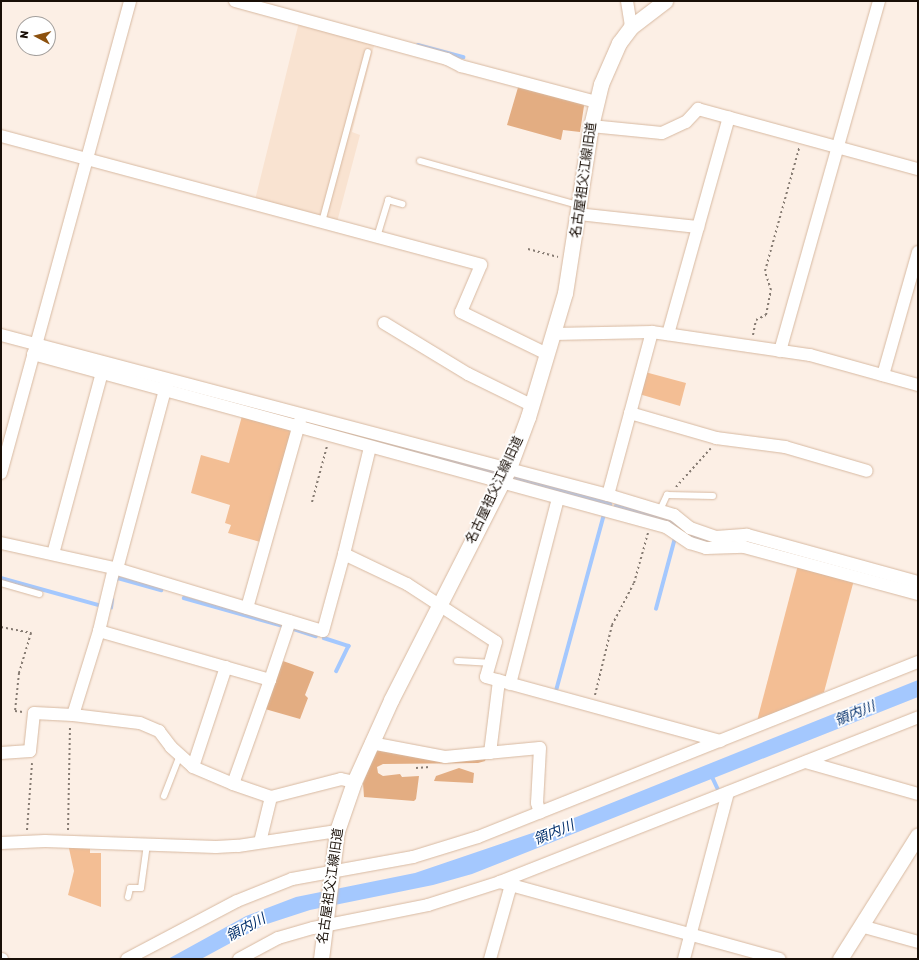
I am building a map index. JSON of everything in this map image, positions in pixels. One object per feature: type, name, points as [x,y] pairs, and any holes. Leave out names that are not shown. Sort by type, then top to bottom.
[{"type":"street","points":[[1,473],[130,1]]},
{"type":"street","points":[[235,1],[447,58],[461,66],[596,102]]},
{"type":"street","points":[[628,1],[631,27]]},
{"type":"street","name":"名古屋祖父江線旧道","points":[[321,959],[337,831],[354,782],[439,604],[502,483],[531,405],[553,334],[572,261],[591,126],[596,102],[610,61],[631,27],[665,1]]},
{"type":"street","points":[[780,351],[879,1]]},
{"type":"street","points":[[591,126],[662,133],[686,122],[698,109],[918,169]]},
{"type":"street","points":[[668,334],[729,117]]},
{"type":"street","points":[[1,136],[481,265],[461,312],[547,354]]},
{"type":"street","points":[[579,210],[698,227]]},
{"type":"street","points":[[883,374],[918,252]]},
{"type":"street","points":[[384,323],[468,374],[531,405]]},
{"type":"street","points":[[608,495],[652,332]]},
{"type":"street","points":[[553,334],[652,332],[668,334],[810,355],[883,374],[918,385]]},
{"type":"street","points":[[1,335],[102,373],[166,385]]},
{"type":"street","points":[[35,349],[300,421],[508,468],[608,495],[674,515],[690,528],[716,537],[747,534],[918,582]]},
{"type":"street","points":[[53,554],[102,373]]},
{"type":"street","points":[[72,716],[99,631],[166,385]]},
{"type":"street","points":[[630,413],[716,438],[785,447],[867,470]]},
{"type":"street","points":[[300,421],[329,436],[666,527],[690,543],[706,548],[744,547],[918,594]]},
{"type":"street","points":[[247,608],[300,421]]},
{"type":"street","points":[[1,543],[115,568],[323,631],[344,554],[370,447]]},
{"type":"street","points":[[490,753],[504,682],[558,498]]},
{"type":"street","points":[[344,554],[407,584],[496,642],[486,677],[720,741]]},
{"type":"street","points":[[233,784],[290,621]]},
{"type":"street","points":[[99,631],[270,680]]},
{"type":"street","points":[[127,959],[237,901],[292,879],[331,874],[413,857],[478,837],[918,662]]},
{"type":"street","points":[[193,767],[226,667]]},
{"type":"street","points":[[1,753],[30,751],[34,713],[72,716],[140,723],[159,731],[180,755],[193,767],[233,784],[271,797],[341,779],[354,782]]},
{"type":"street","points":[[239,959],[278,938],[325,925],[428,905],[506,884],[918,717]]},
{"type":"street","points":[[372,743],[445,757],[540,748],[537,803],[540,813]]},
{"type":"street","points":[[806,762],[918,794]]},
{"type":"street","points":[[684,959],[728,793]]},
{"type":"street","points":[[260,842],[271,797]]},
{"type":"street","points":[[1,843],[68,841],[216,847],[337,831]]},
{"type":"street","points":[[840,959],[918,835]]},
{"type":"street","points":[[506,884],[780,959]]},
{"type":"street","points":[[490,959],[506,884]]},
{"type":"street","points":[[861,926],[918,942]]},
{"type":"lane","points":[[322,222],[368,52]]},
{"type":"lane","points":[[420,161],[579,210]]},
{"type":"lane","points":[[377,237],[388,200],[402,204]]},
{"type":"lane","points":[[660,510],[669,495],[713,496]]},
{"type":"lane","points":[[1,583],[39,594]]},
{"type":"lane","points":[[457,661],[490,663]]},
{"type":"lane","points":[[164,796],[180,755]]},
{"type":"lane","points":[[128,897],[130,888],[141,888],[147,844]]},
{"type":"path","points":[[750,347],[756,320],[766,315],[771,290],[765,270],[802,137]]},
{"type":"path","points":[[528,249],[572,261]]},
{"type":"path","points":[[312,502],[329,436]]},
{"type":"path","points":[[669,495],[714,445],[716,438]]},
{"type":"path","points":[[592,706],[612,625],[634,583],[648,539],[648,522]]},
{"type":"path","points":[[1,627],[32,633],[19,673],[15,711],[34,713]]},
{"type":"path","points":[[68,841],[72,716]]},
{"type":"path","points":[[26,842],[32,754],[30,751]]},
{"type":"shaded area","points":[[299,22],[375,42],[352,132],[360,135],[337,222],[255,200]]},
{"type":"shaded area","points":[[519,84],[582,101],[584,106],[580,132],[563,130],[561,140],[507,125]]},
{"type":"shaded area","points":[[645,372],[686,383],[680,406],[639,394]]},
{"type":"shaded area","points":[[242,416],[295,430],[264,543],[228,533],[231,525],[225,523],[230,505],[191,493],[201,455],[229,463]]},
{"type":"shaded area","points":[[798,565],[854,580],[824,692],[757,721]]},
{"type":"shaded area","points":[[283,661],[314,672],[305,695],[308,698],[300,719],[265,709],[280,662]]},
{"type":"shaded area","points":[[376,750],[486,758],[485,761],[478,763],[383,764],[377,767],[378,773],[383,776],[400,774],[402,777],[419,776],[416,799],[414,801],[364,797],[363,783]]},
{"type":"shaded area","points":[[459,768],[474,773],[473,783],[434,781],[436,776]]},
{"type":"shaded area","points":[[68,844],[90,844],[90,853],[101,853],[101,907],[68,895],[74,871]]},
{"type":"water","name":"領内川","points":[[918,680],[918,697],[472,874],[433,885],[310,910],[264,925],[201,959],[168,959],[246,916],[296,897],[415,873],[559,824]]},
{"type":"waterway","points":[[418,45],[463,57]]},
{"type":"waterway","points":[[303,421],[497,473]]},
{"type":"waterway","points":[[514,477],[610,504]]},
{"type":"waterway","points":[[616,506],[670,521],[700,540],[715,542]]},
{"type":"waterway","points":[[556,691],[604,514]]},
{"type":"waterway","points":[[656,609],[675,538]]},
{"type":"waterway","points":[[1,578],[102,606]]},
{"type":"waterway","points":[[116,580],[118,578],[161,590]]},
{"type":"waterway","points":[[184,598],[283,626]]},
{"type":"waterway","points":[[111,608],[112,600]]},
{"type":"waterway","points":[[294,629],[316,636]]},
{"type":"waterway","points":[[324,638],[349,646],[337,671]]},
{"type":"waterway","points":[[712,776],[718,789]]}]
